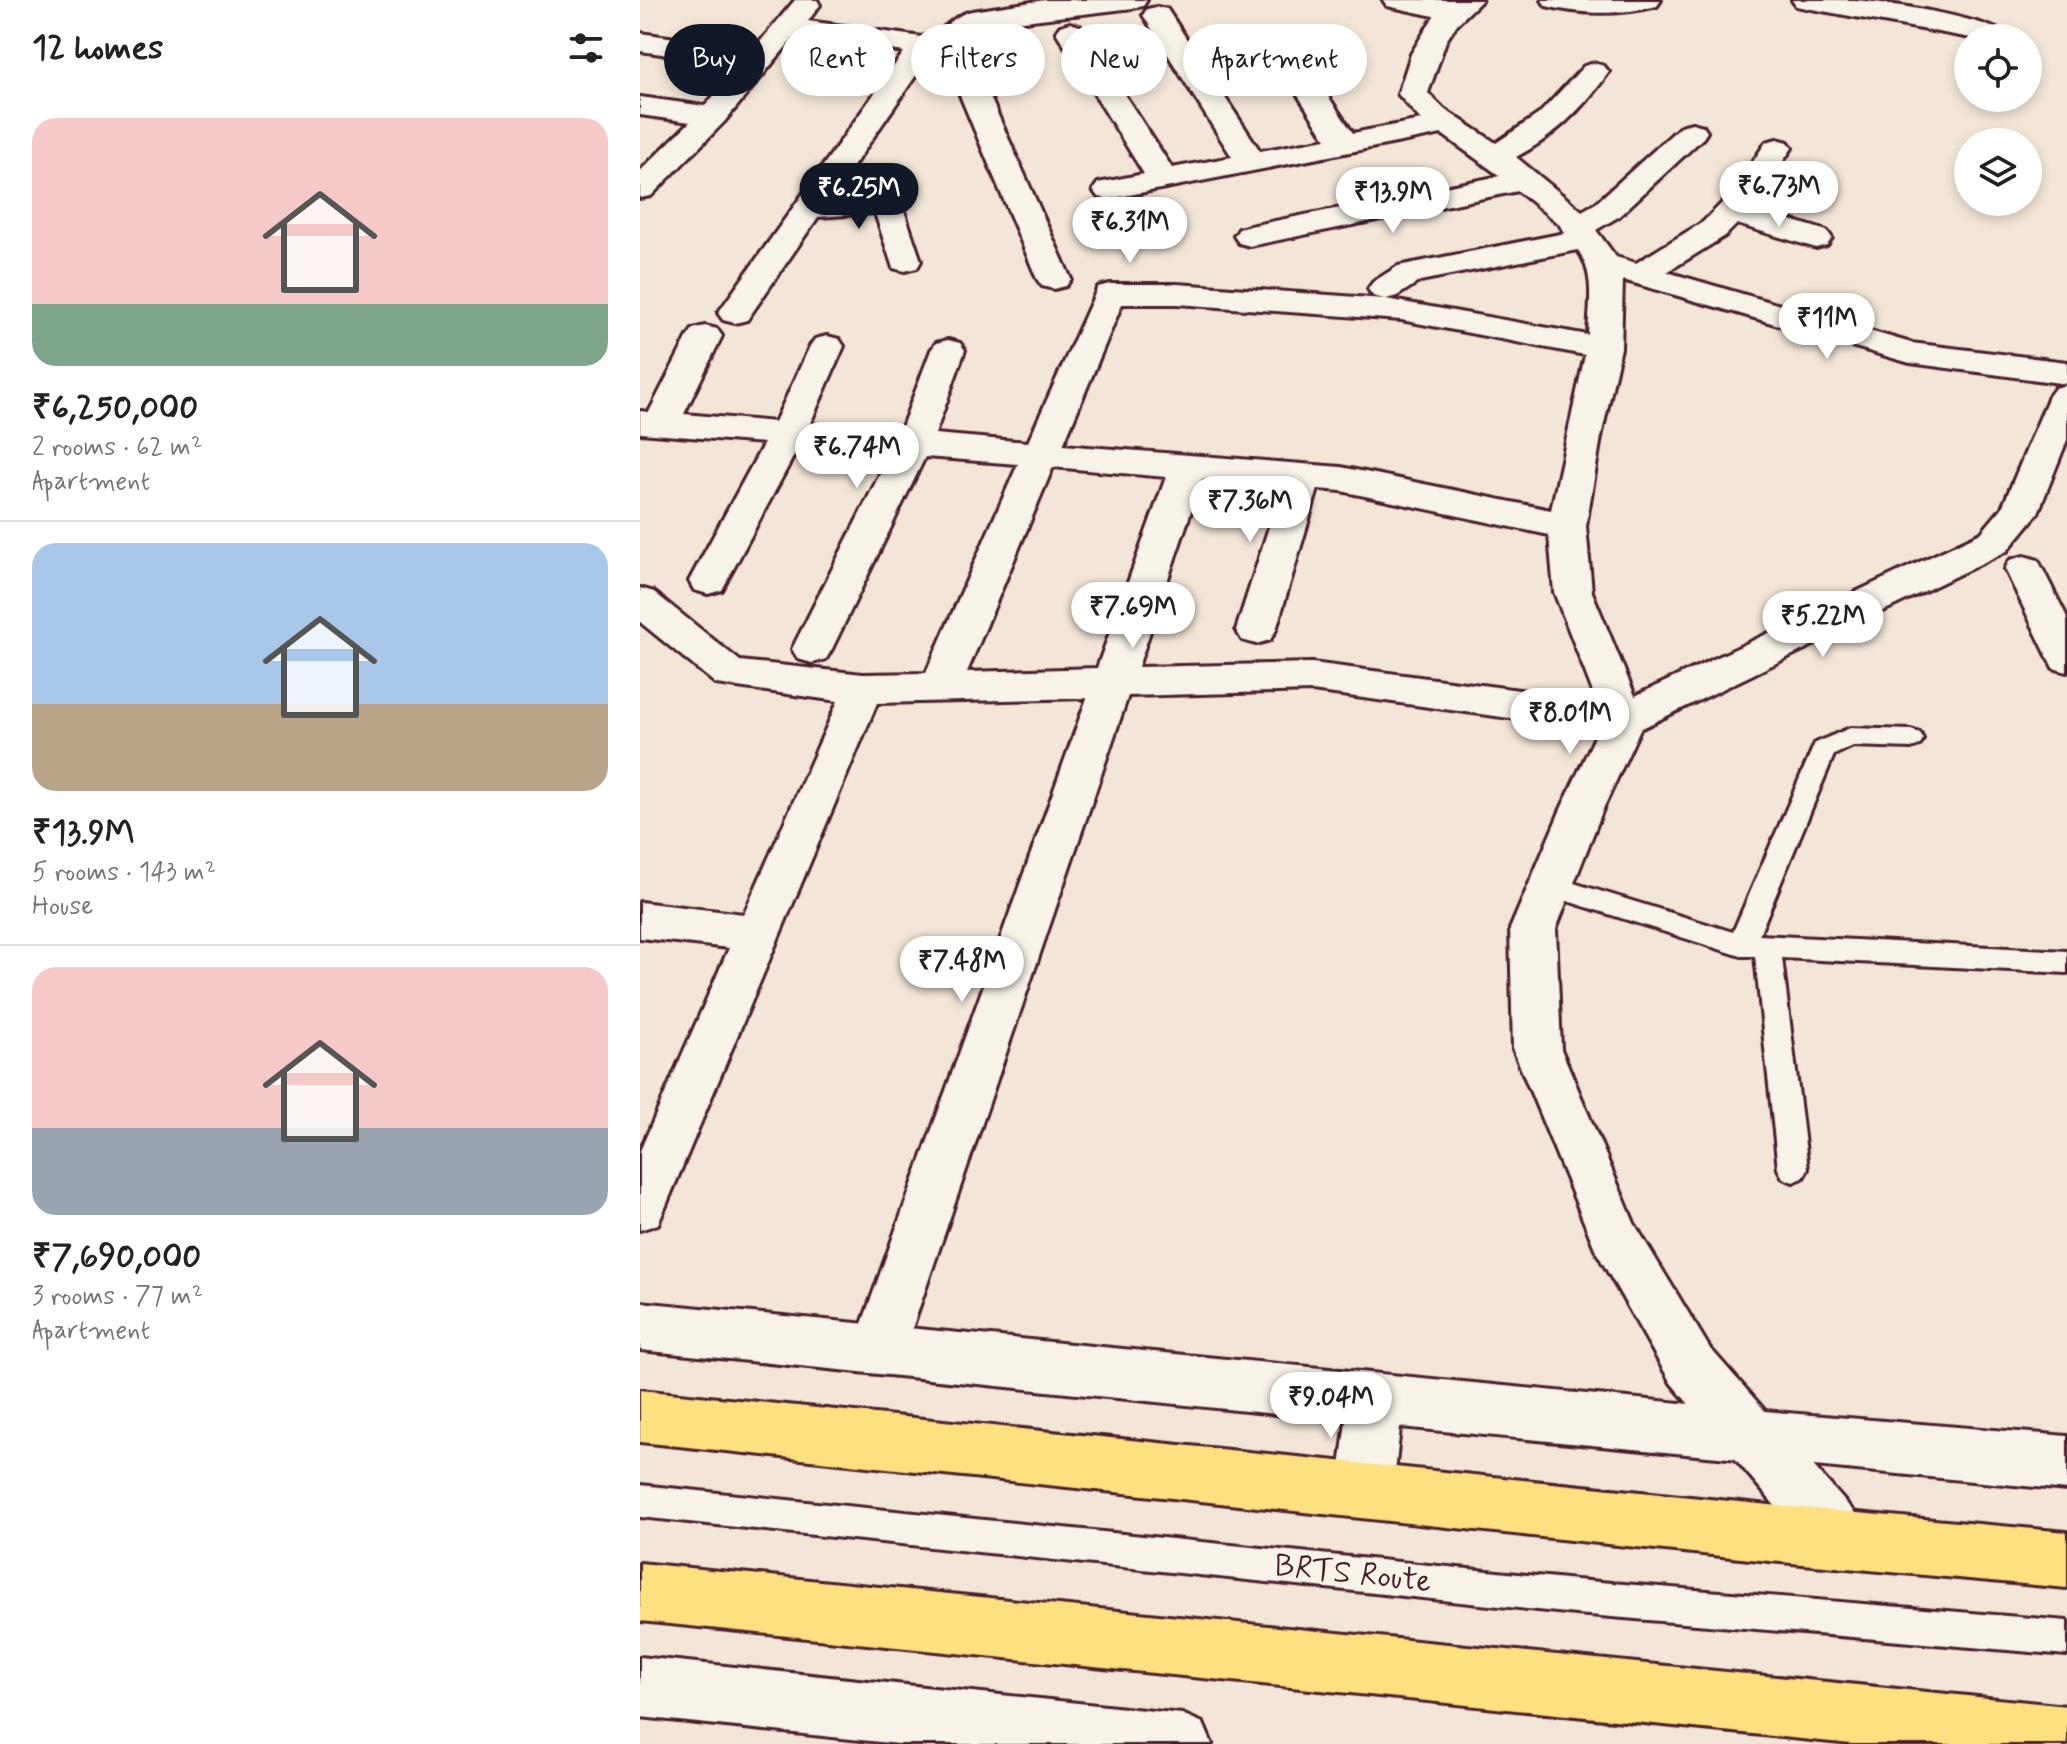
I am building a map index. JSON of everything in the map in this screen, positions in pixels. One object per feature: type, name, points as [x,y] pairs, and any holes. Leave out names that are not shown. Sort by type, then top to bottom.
[{"type":"main road","points":[[640,1416],[1841,1540],[2067,1560]]},
{"type":"main road","points":[[640,1592],[1969,1735],[2067,1736]]},
{"type":"street","points":[[791,24],[810,0]]},
{"type":"street","points":[[1397,0],[1460,5]]},
{"type":"street","points":[[1556,0],[1603,4],[1647,0]]},
{"type":"street","points":[[1806,0],[1954,25]]},
{"type":"street","points":[[1460,5],[1420,60],[1413,94],[1570,217],[1602,251],[1792,321],[1910,353],[2067,373]]},
{"type":"street","points":[[967,24],[972,19],[1029,10],[1145,8],[1251,162]]},
{"type":"street","points":[[765,55],[781,36]]},
{"type":"street","points":[[640,42],[664,45]]},
{"type":"street","points":[[735,313],[911,62]]},
{"type":"street","points":[[1250,236],[1509,168],[1523,143],[1565,108],[1594,72]]},
{"type":"street","points":[[640,189],[730,96]]},
{"type":"street","points":[[975,96],[1054,279]]},
{"type":"street","points":[[1110,96],[1163,179]]},
{"type":"street","points":[[1314,96],[1345,144]]},
{"type":"street","points":[[640,106],[713,116]]},
{"type":"street","points":[[1109,190],[1448,124]]},
{"type":"street","points":[[1692,132],[1607,210],[1602,251],[1607,283],[1604,348],[1583,437],[1567,526],[1573,592],[1624,719],[1582,809],[1533,929],[1537,1049],[1614,1235],[1690,1365],[1841,1540]]},
{"type":"street","points":[[1385,289],[1410,273],[1602,251],[1714,229],[1777,148]]},
{"type":"street","points":[[808,209],[866,202],[889,206],[905,261]]},
{"type":"street","points":[[1738,202],[1820,224]]},
{"type":"street","points":[[940,687],[1110,294],[1177,294],[1401,310],[1604,348]]},
{"type":"street","points":[[705,336],[651,423],[1341,479],[1567,526]]},
{"type":"street","points":[[708,581],[787,435],[827,346]]},
{"type":"street","points":[[812,649],[913,445],[948,350]]},
{"type":"street","points":[[640,601],[730,674],[863,689],[1312,677],[1624,719],[1994,542],[2019,513],[2067,396]]},
{"type":"street","points":[[879,1349],[1188,467]]},
{"type":"street","points":[[1256,630],[1304,476]]},
{"type":"street","points":[[2024,569],[2067,658]]},
{"type":"street","points":[[640,1208],[863,689]]},
{"type":"street","points":[[640,920],[758,934]]},
{"type":"street","points":[[640,1326],[1752,1436],[2067,1463]]},
{"type":"street","points":[[1365,1491],[1376,1399]]},
{"type":"street","points":[[640,1687],[1079,1739],[1182,1744]]},
{"type":"lane","points":[[1793,1169],[1754,946],[1824,749],[1850,737],[1911,739]]},
{"type":"lane","points":[[1551,886],[1754,946],[2067,962]]},
{"type":"lane","name":"BRTS Route","points":[[640,1501],[1576,1597],[2067,1638]]}]
